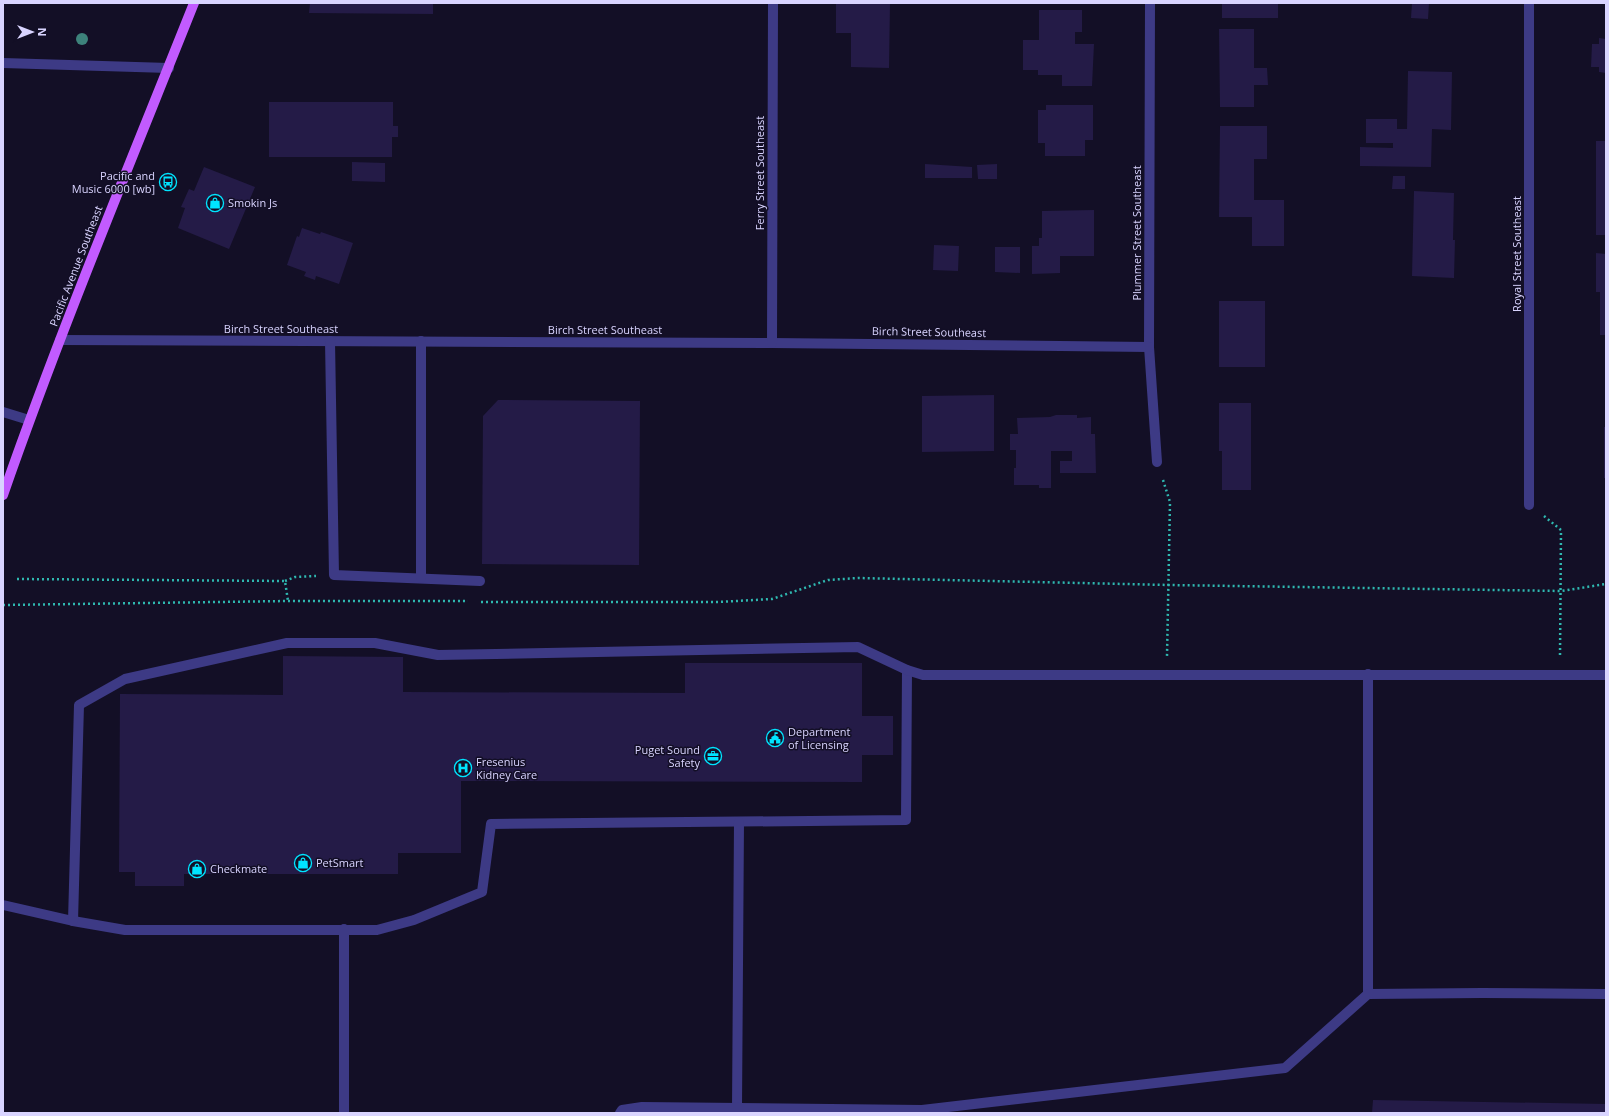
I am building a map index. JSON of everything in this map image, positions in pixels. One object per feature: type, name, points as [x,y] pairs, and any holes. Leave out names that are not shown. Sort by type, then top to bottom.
[{"type":"main road","name":"Pacific Avenue Southeast","points":[[3,495],[29,420],[60,340],[194,3]]},
{"type":"street","name":"Ferry Street Southeast","points":[[772,343],[773,3]]},
{"type":"street","name":"Plummer Street Southeast","points":[[1150,3],[1149,347],[1158,462]]},
{"type":"street","name":"Royal Street Southeast","points":[[1529,3],[1529,505]]},
{"type":"street","points":[[3,63],[169,68]]},
{"type":"street","name":"Birch Street Southeast","points":[[60,340],[772,343],[1149,347]]},
{"type":"street","points":[[330,341],[334,575],[480,581]]},
{"type":"street","points":[[421,342],[421,578]]},
{"type":"street","points":[[3,412],[29,420]]},
{"type":"street","points":[[74,921],[79,705],[125,679],[287,643],[375,643],[438,655],[858,647],[907,670],[923,675],[1606,675]]},
{"type":"street","points":[[3,905],[74,921],[126,930],[377,930],[406,922],[482,892],[491,824],[906,820],[907,670]]},
{"type":"street","points":[[1368,674],[1368,994]]},
{"type":"street","points":[[737,1108],[739,822]]},
{"type":"street","points":[[344,929],[344,1113]]},
{"type":"street","points":[[620,1113],[622,1110],[642,1107],[922,1110],[1284,1068],[1368,994],[1606,994]]},
{"type":"path","points":[[1158,462],[1170,502],[1166,675]]},
{"type":"path","points":[[1529,505],[1561,530],[1560,675]]},
{"type":"path","points":[[17,579],[285,581],[295,577]]},
{"type":"path","points":[[479,602],[718,602],[772,599],[828,580],[858,578],[1169,585],[1561,591],[1606,584]]},
{"type":"path","points":[[285,581],[288,601]]},
{"type":"path","points":[[3,605],[288,601],[471,602]]},
{"type":"building","points":[[310,3],[433,3],[433,14],[309,13]]},
{"type":"building","points":[[836,3],[890,3],[889,68],[851,67],[851,33],[836,33]]},
{"type":"building","points":[[1222,3],[1278,3],[1278,18],[1222,18]]},
{"type":"building","points":[[1412,3],[1429,3],[1428,19],[1411,18]]},
{"type":"building","points":[[1039,10],[1082,10],[1082,32],[1075,32],[1075,44],[1094,44],[1092,86],[1062,86],[1062,75],[1038,75],[1038,70],[1023,70],[1023,40],[1039,40]]},
{"type":"building","points":[[1219,29],[1254,29],[1254,68],[1267,68],[1268,85],[1254,85],[1254,107],[1220,107]]},
{"type":"building","points":[[1599,38],[1606,39],[1606,73],[1599,72],[1599,67],[1591,67],[1592,44],[1599,44]]},
{"type":"building","points":[[1408,71],[1452,72],[1451,130],[1432,129],[1431,167],[1360,166],[1360,147],[1393,148],[1393,143],[1366,143],[1366,119],[1397,119],[1397,129],[1407,129]]},
{"type":"building","points":[[269,102],[393,102],[393,126],[398,126],[398,137],[392,137],[392,157],[269,157]]},
{"type":"building","points":[[1046,105],[1093,105],[1093,140],[1085,140],[1085,156],[1045,156],[1045,143],[1038,143],[1038,110],[1046,110]]},
{"type":"building","points":[[1220,126],[1267,126],[1267,159],[1254,159],[1254,200],[1284,200],[1284,246],[1252,246],[1252,217],[1219,217]]},
{"type":"building","points":[[1596,141],[1606,141],[1606,235],[1596,235]]},
{"type":"building","points":[[352,162],[385,163],[385,182],[352,181]]},
{"type":"building","points":[[925,164],[972,167],[972,178],[925,178]]},
{"type":"building","points":[[997,164],[997,179],[978,179],[977,165]]},
{"type":"building","points":[[204,167],[255,187],[229,249],[178,228],[185,208],[181,207],[189,189],[194,191]]},
{"type":"building","points":[[1393,176],[1405,176],[1405,189],[1392,189]]},
{"type":"building","points":[[1414,191],[1454,193],[1454,278],[1412,276]]},
{"type":"building","points":[[1094,210],[1094,256],[1060,256],[1060,273],[1032,274],[1032,246],[1039,246],[1039,238],[1042,238],[1042,211]]},
{"type":"building","points":[[302,228],[320,234],[321,232],[353,243],[339,284],[316,276],[315,280],[304,276],[306,272],[287,265],[297,236],[299,237]]},
{"type":"building","points":[[934,245],[959,246],[958,271],[933,270]]},
{"type":"building","points":[[995,247],[1020,247],[1020,273],[995,272]]},
{"type":"building","points":[[1596,253],[1606,254],[1606,335],[1600,335],[1600,292],[1596,292]]},
{"type":"building","points":[[1219,301],[1265,301],[1265,367],[1219,367]]},
{"type":"building","points":[[994,395],[994,451],[922,452],[922,396]]},
{"type":"building","points":[[498,400],[640,401],[639,565],[482,564],[483,416]]},
{"type":"building","points":[[1219,403],[1251,403],[1251,490],[1222,490],[1222,451],[1219,451]]},
{"type":"building","points":[[1056,415],[1077,415],[1077,418],[1091,417],[1091,434],[1095,434],[1096,473],[1060,473],[1060,461],[1072,461],[1072,451],[1051,451],[1051,488],[1039,488],[1039,485],[1014,485],[1016,450],[1010,450],[1010,434],[1018,434],[1017,418],[1050,417]]},
{"type":"building","points":[[1604,427],[1606,427],[1606,478],[1604,478]]},
{"type":"building","points":[[283,656],[403,657],[403,692],[685,693],[685,663],[862,663],[862,716],[893,716],[893,755],[862,755],[862,782],[461,781],[461,853],[398,853],[398,874],[184,874],[184,886],[135,886],[135,872],[119,872],[120,694],[283,695]]},
{"type":"building","points":[[1373,1100],[1606,1104],[1606,1113],[1372,1113]]},
{"type":"place","name":"Pacific and Music 6000 [wb]","points":[[168,182]]},
{"type":"place","name":"Smokin Js","points":[[215,203]]},
{"type":"place","name":"Department of Licensing","points":[[775,738]]},
{"type":"place","name":"Puget Sound Safety","points":[[713,756]]},
{"type":"place","name":"Fresenius Kidney Care","points":[[463,768]]},
{"type":"place","name":"PetSmart","points":[[303,863]]},
{"type":"place","name":"Checkmate","points":[[197,869]]}]
